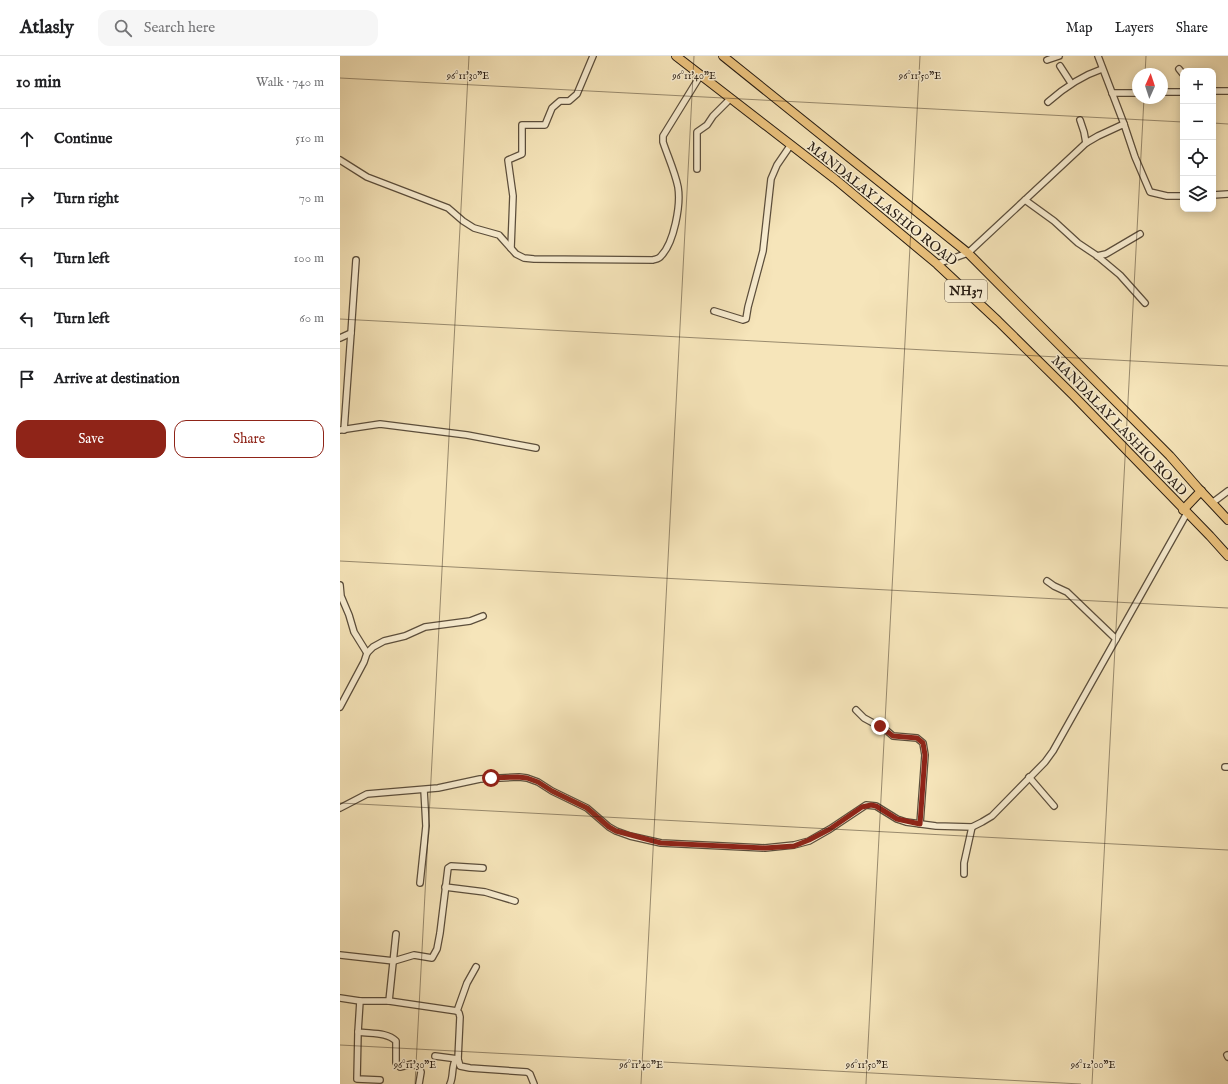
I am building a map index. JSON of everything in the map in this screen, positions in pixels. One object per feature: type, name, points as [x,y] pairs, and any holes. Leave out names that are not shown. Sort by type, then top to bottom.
[{"type":"highway","name":"MANDALAY LASHIO ROAD","points":[[676,56],[834,179],[937,264],[998,321],[1067,390],[1228,556]]},
{"type":"highway","name":"MANDALAY LASHIO ROAD","points":[[723,56],[968,253],[1170,456],[1228,520]]},
{"type":"highway","points":[[1185,511],[1201,491]]},
{"type":"street","points":[[511,248],[513,196],[508,160],[522,154],[522,125],[546,125],[552,108],[560,101],[569,101],[577,94],[593,56]]},
{"type":"street","points":[[1047,60],[1059,56]]},
{"type":"street","points":[[1098,56],[1135,157],[1150,192],[1156,195],[1180,196]]},
{"type":"street","points":[[1060,66],[1071,83]]},
{"type":"street","points":[[1048,102],[1071,83],[1102,68]]},
{"type":"street","points":[[340,160],[367,177],[448,208],[474,228],[499,236],[516,254],[524,258],[653,260],[660,258],[664,253],[671,239],[676,221],[678,195],[677,186],[663,142],[663,136],[700,76]]},
{"type":"street","points":[[1168,92],[1180,91]]},
{"type":"street","points":[[1216,91],[1228,91]]},
{"type":"street","points":[[1112,93],[1132,93]]},
{"type":"street","points":[[697,169],[697,132],[707,125],[713,116],[730,99]]},
{"type":"street","points":[[1080,120],[1086,143]]},
{"type":"street","points":[[937,264],[968,253],[1086,143],[1124,124]]},
{"type":"street","points":[[714,311],[742,320],[746,319],[763,251],[771,179],[777,165],[790,146]]},
{"type":"street","points":[[1216,195],[1228,194]]},
{"type":"street","points":[[1025,200],[1054,221],[1078,243],[1120,275],[1144,303]]},
{"type":"street","points":[[1097,256],[1106,254],[1140,234]]},
{"type":"street","points":[[356,260],[342,430],[380,424],[467,435],[536,448]]},
{"type":"street","points":[[340,338],[351,333]]},
{"type":"street","points":[[1212,503],[1228,491]]},
{"type":"street","points":[[340,808],[368,794],[424,790],[480,779],[518,777],[527,778],[538,782],[552,791],[587,808],[609,827],[616,831],[661,843],[765,848],[794,846],[830,829],[862,807],[871,805],[876,806],[897,819],[920,824],[972,826],[992,816],[1054,751],[1185,511]]},
{"type":"street","points":[[1047,581],[1067,592],[1116,639]]},
{"type":"street","points":[[340,585],[342,596],[354,632],[367,653]]},
{"type":"street","points":[[340,707],[364,662],[367,653],[373,647],[384,641],[405,636],[418,629],[470,621],[483,616]]},
{"type":"street","points":[[856,710],[864,718],[886,730],[893,736],[917,738],[923,743],[925,755],[920,824]]},
{"type":"street","points":[[1029,777],[1054,806]]},
{"type":"street","points":[[420,883],[426,826],[424,790]]},
{"type":"street","points":[[964,874],[966,850],[972,826]]},
{"type":"street","points":[[340,955],[394,961],[414,955],[432,958],[437,949],[440,933],[448,868],[451,866],[483,868]]},
{"type":"street","points":[[445,887],[485,892],[515,900]]},
{"type":"street","points":[[389,1000],[396,934]]},
{"type":"street","points":[[456,1011],[476,967]]},
{"type":"street","points":[[340,998],[360,1001],[389,1000],[456,1011],[459,1013],[460,1017],[457,1059],[460,1066],[526,1072],[530,1074],[534,1084]]},
{"type":"street","points":[[360,1001],[357,1079],[380,1080]]},
{"type":"street","points":[[358,1032],[386,1035],[393,1038],[396,1041],[396,1062],[400,1067],[412,1064],[419,1067],[421,1070],[419,1084]]},
{"type":"street","points":[[435,1056],[457,1059]]},
{"type":"street","points":[[450,1084],[452,1079],[453,1064],[457,1059]]},
{"type":"route","points":[[491,778],[518,777],[527,778],[538,782],[552,791],[587,808],[609,827],[616,831],[630,836],[661,843],[765,848],[794,846],[830,829],[866,805],[876,806],[880,810],[897,819],[920,824],[925,755],[923,743],[917,738],[893,736],[880,726]]}]
